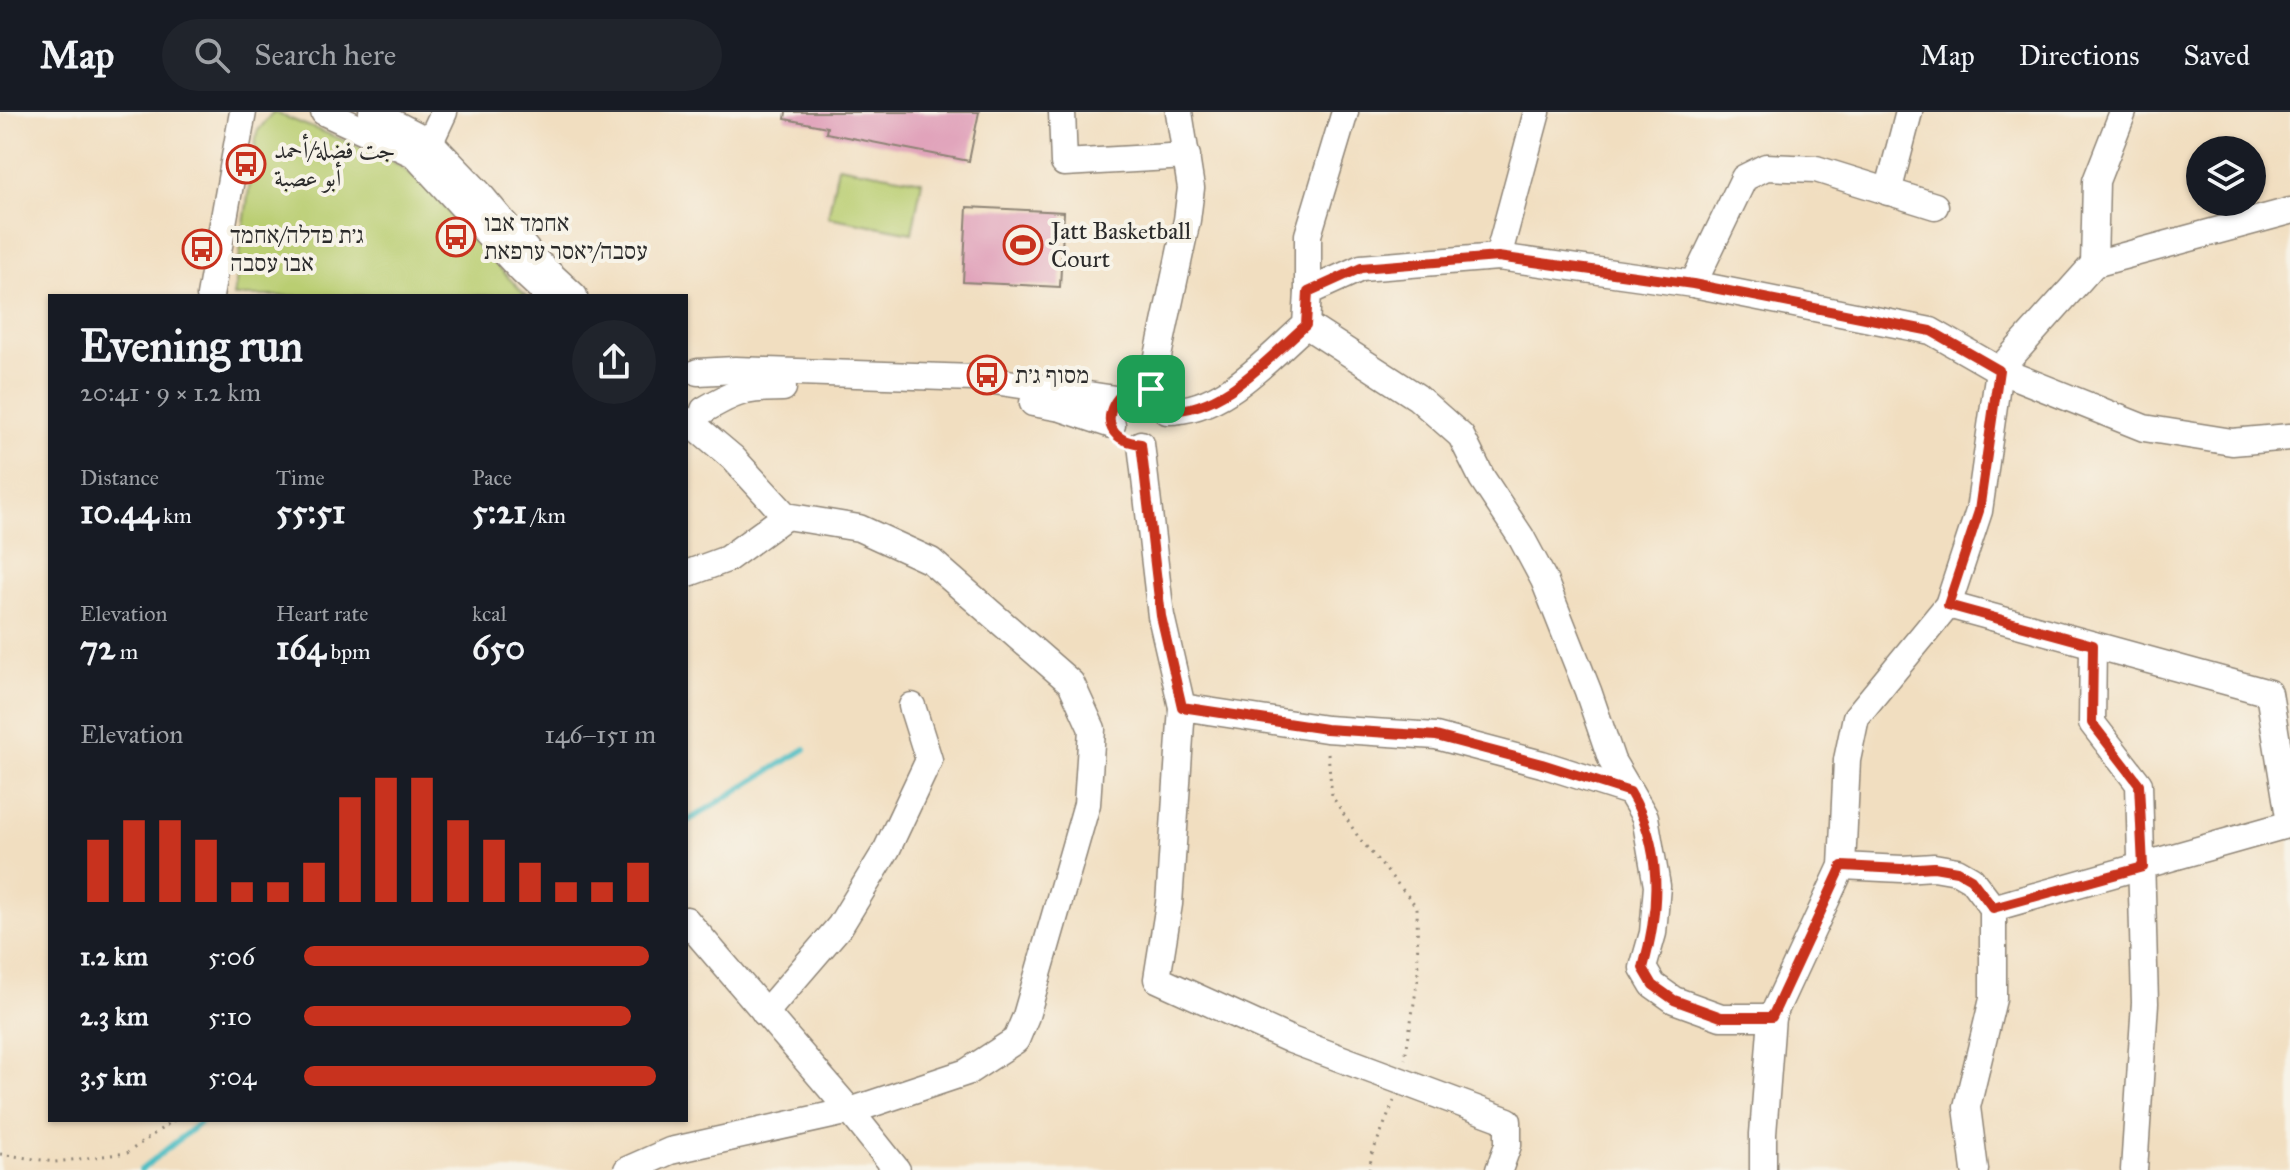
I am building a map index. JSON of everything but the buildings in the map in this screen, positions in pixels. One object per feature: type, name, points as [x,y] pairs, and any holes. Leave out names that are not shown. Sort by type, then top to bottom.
[{"type":"street","points":[[210,294],[243,112]]},
{"type":"street","points":[[324,112],[414,154],[547,294]]},
{"type":"street","points":[[430,142],[444,112]]},
{"type":"street","points":[[1062,112],[1064,163],[1187,156]]},
{"type":"street","points":[[1151,389],[1191,188],[1179,112]]},
{"type":"street","points":[[1167,411],[1189,411],[1217,399],[1306,325],[1308,235],[1345,112]]},
{"type":"street","points":[[1498,257],[1537,112]]},
{"type":"street","points":[[1888,192],[1909,112]]},
{"type":"street","points":[[2094,264],[2096,181],[2123,112]]},
{"type":"street","points":[[377,113],[430,142],[478,192],[535,260],[572,294]]},
{"type":"street","points":[[1693,284],[1744,178],[1766,167],[1816,169],[1935,206]]},
{"type":"street","points":[[1763,1170],[1772,1017],[1842,866],[1847,760],[1856,717],[1948,605],[1979,511],[1999,370],[2094,264],[2290,211]]},
{"type":"street","points":[[1308,292],[1361,268],[1498,257],[1693,284],[1931,331],[1999,370],[2144,428],[2232,442],[2290,437]]},
{"type":"street","points":[[1306,325],[1417,397],[1461,436],[1482,478],[1521,537],[1544,580],[1612,761],[1645,817],[1657,886],[1653,933],[1643,968],[1653,985],[1674,1000],[1721,1017],[1772,1017]]},
{"type":"street","points":[[692,369],[974,378],[1113,412]]},
{"type":"street","points":[[692,369],[707,383],[709,391],[693,418]]},
{"type":"street","points":[[1135,387],[1151,389],[1164,402],[1167,411],[1164,429],[1150,442],[1141,444],[1123,439],[1113,412],[1120,393],[1135,387]]},
{"type":"street","points":[[693,418],[733,393],[755,388],[972,391],[1061,408],[1113,412]]},
{"type":"street","points":[[627,1170],[670,1151],[850,1111],[967,1072],[1016,1040],[1026,1016],[1087,804],[1092,729],[1071,683],[931,561],[859,528],[786,516],[693,418]]},
{"type":"street","points":[[1141,444],[1161,616],[1182,707],[1169,904],[1157,979],[1291,1040],[1508,1121],[1508,1145],[1499,1170]]},
{"type":"street","points":[[688,573],[727,559],[786,516]]},
{"type":"street","points":[[1948,605],[2093,645],[2280,690],[2290,824],[1993,908]]},
{"type":"street","points":[[2093,645],[2092,723],[2139,784],[2145,1003],[2134,1170]]},
{"type":"street","points":[[765,1013],[840,926],[887,849],[929,760],[912,706]]},
{"type":"street","points":[[1182,707],[1326,729],[1436,736],[1542,764],[1630,792]]},
{"type":"street","points":[[1842,866],[1934,867],[1957,871],[1971,879],[1993,908],[1993,999],[1967,1107],[1975,1170]]},
{"type":"street","points":[[688,922],[897,1170]]},
{"type":"path","points":[[1326,729],[1332,796],[1359,838],[1417,907],[1418,978],[1401,1083],[1372,1154],[1369,1170]]},
{"type":"path","points":[[0,1154],[55,1162],[127,1153],[171,1122]]},
{"type":"green space","points":[[273,112],[388,158],[425,184],[524,294],[234,294],[257,132]]},
{"type":"green space","points":[[838,166],[922,181],[912,233],[828,217]]},
{"type":"waterway","points":[[688,821],[805,749]]},
{"type":"waterway","points":[[141,1170],[201,1122]]},
{"type":"place","name":"جت فضلة/أحمد أبو عصبة","points":[[246,164]]},
{"type":"place","name":"אחמד אבו עסבה/יאסר ערפאת","points":[[456,237]]},
{"type":"place","name":"Jatt Basketball Court","points":[[1023,245]]},
{"type":"place","name":"ג׳ת פדלה/אחמד אבו עסבה","points":[[202,249]]},
{"type":"place","name":"מסוף ג׳ת","points":[[987,375]]},
{"type":"route","points":[[1498,257],[1693,284],[1931,331],[1999,370],[1979,511],[1948,605],[2093,645],[2092,723],[2139,784],[2143,867],[1993,908],[1971,879],[1957,871],[1934,867],[1842,866],[1772,1017],[1721,1017],[1674,1000],[1653,985],[1643,968],[1653,933],[1657,886],[1645,817],[1630,792],[1542,764],[1436,736],[1326,729],[1182,707],[1161,616],[1141,444],[1131,443],[1116,433],[1110,416],[1111,407],[1120,393],[1135,387],[1151,389],[1159,395],[1167,411],[1189,411],[1217,399],[1306,325],[1308,292],[1361,268],[1498,257]]}]
